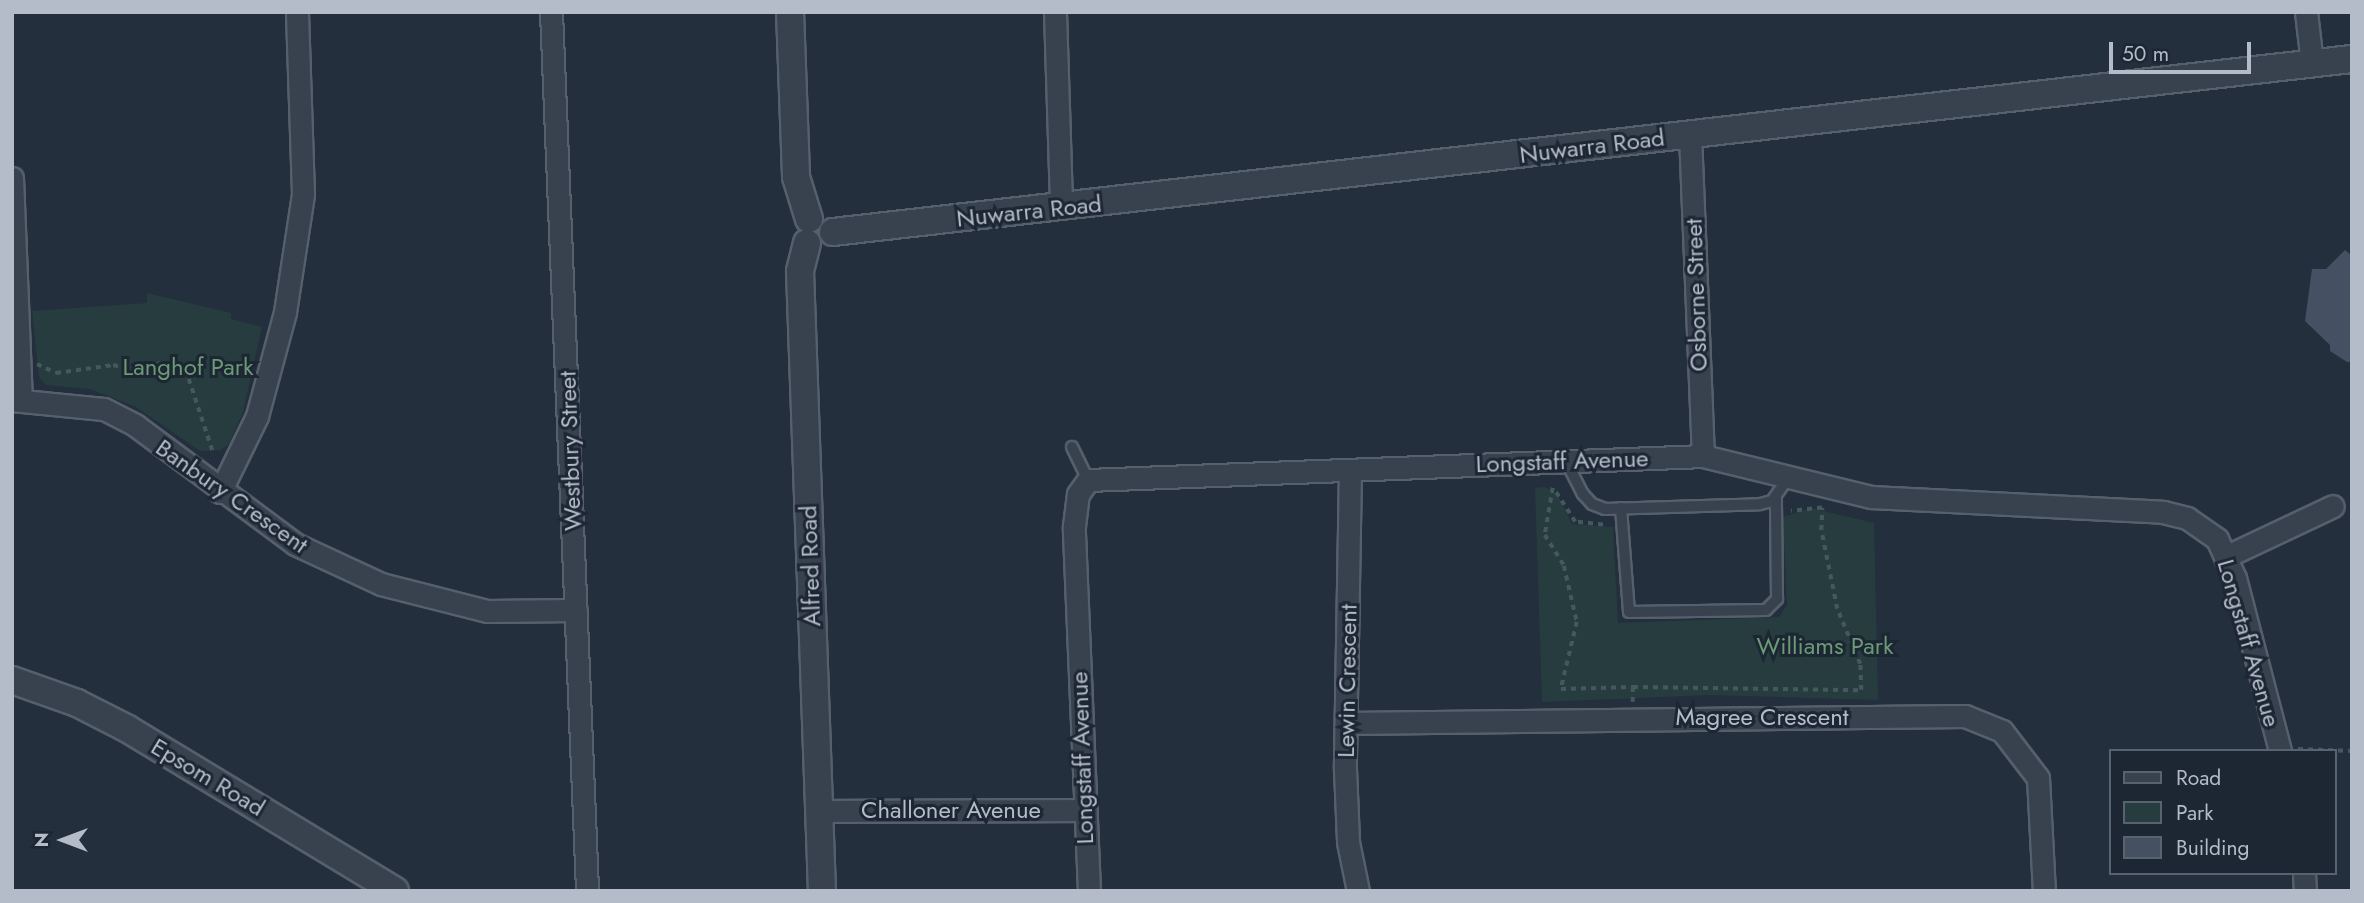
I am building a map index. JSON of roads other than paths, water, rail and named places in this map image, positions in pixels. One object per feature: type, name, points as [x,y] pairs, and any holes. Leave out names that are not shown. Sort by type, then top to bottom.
[{"type":"street","points":[[212,486],[257,416],[285,312],[303,194],[297,12]]},
{"type":"street","name":"Westbury Street","points":[[551,12],[587,891]]},
{"type":"street","name":"Alfred Road","points":[[790,12],[796,177],[808,231],[800,271],[822,891]]},
{"type":"street","points":[[1055,12],[1062,208]]},
{"type":"street","points":[[2306,15],[2312,63]]},
{"type":"street","name":"Nuwarra Road","points":[[808,231],[821,246],[833,232],[2352,59]]},
{"type":"street","name":"Osborne Street","points":[[1689,134],[1703,456]]},
{"type":"street","points":[[12,178],[20,364],[17,400]]},
{"type":"street","name":"Banbury Crescent","points":[[17,400],[104,409],[135,425],[212,486],[295,544],[380,584],[465,608],[576,610]]},
{"type":"street","name":"Longstaff Avenue","points":[[1089,891],[1083,810],[1074,526],[1077,494],[1088,480],[1703,456],[1871,497],[2163,512],[2188,518],[2217,539],[2235,579],[2280,749]]},
{"type":"street","name":"Lewin Crescent","points":[[1350,470],[1346,723],[1348,842],[1358,891]]},
{"type":"street","points":[[2225,557],[2333,506]]},
{"type":"street","name":"Epsom Road","points":[[12,680],[77,704],[128,729],[395,891]]},
{"type":"street","name":"Magree Crescent","points":[[1346,723],[1965,716],[1984,720],[2016,747],[2038,778],[2044,891]]},
{"type":"street","name":"Challoner Avenue","points":[[819,811],[1083,810]]},
{"type":"lane","points":[[1072,447],[1088,480]]},
{"type":"lane","points":[[1566,461],[1592,505],[1622,508],[1760,505],[1776,497],[1789,477]]},
{"type":"lane","points":[[1622,508],[1629,612],[1766,610],[1777,599],[1776,497]]},
{"type":"park label","name":"Langhof Park","points":[[188,367]]},
{"type":"park label","name":"Williams Park","points":[[1825,646]]}]
